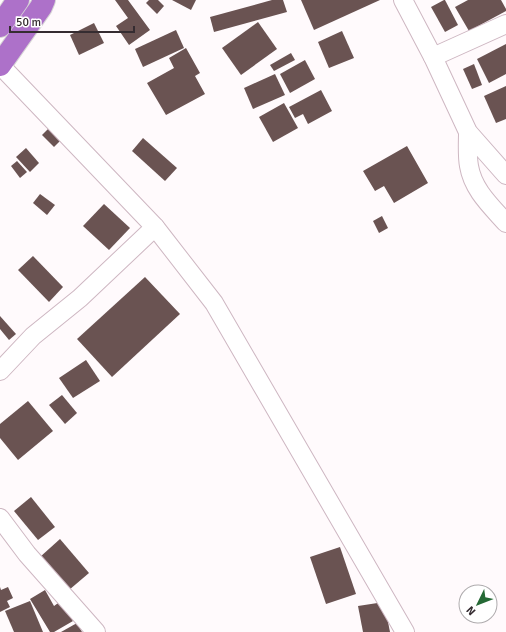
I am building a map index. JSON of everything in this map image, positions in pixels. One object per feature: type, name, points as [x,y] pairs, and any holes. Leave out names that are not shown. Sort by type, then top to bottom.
[{"type":"highway","points":[[0,26],[18,0]]},
{"type":"highway","points":[[0,65],[41,7],[44,0]]},
{"type":"street","points":[[403,0],[433,57],[468,132],[506,175]]},
{"type":"street","points":[[433,57],[506,24]]},
{"type":"street","points":[[0,65],[155,227],[214,303],[405,632]]},
{"type":"street","points":[[468,132],[469,167],[473,180],[480,193],[506,223]]},
{"type":"street","points":[[0,371],[33,336],[80,298],[155,227]]},
{"type":"street","points":[[0,518],[27,554],[96,632]]},
{"type":"building","points":[[115,0],[128,0],[150,30],[129,45],[116,26],[128,18]]},
{"type":"building","points":[[149,0],[158,0],[164,6],[157,14],[146,3]]},
{"type":"building","points":[[172,0],[196,0],[191,10]]},
{"type":"building","points":[[272,0],[283,0],[287,12],[214,32],[210,17]]},
{"type":"building","points":[[301,0],[380,0],[314,30]]},
{"type":"building","points":[[444,0],[458,25],[445,32],[431,7]]},
{"type":"building","points":[[468,0],[501,0],[506,11],[469,31],[455,7]]},
{"type":"building","points":[[258,22],[277,49],[241,75],[222,48]]},
{"type":"building","points":[[94,23],[104,43],[79,55],[70,35]]},
{"type":"building","points":[[176,30],[184,48],[143,67],[135,49]]},
{"type":"building","points":[[342,31],[354,58],[329,68],[318,42]]},
{"type":"building","points":[[506,44],[506,74],[489,83],[477,59]]},
{"type":"building","points":[[186,48],[200,73],[195,76],[205,94],[166,115],[147,83],[174,68],[169,58]]},
{"type":"building","points":[[291,53],[295,60],[274,71],[270,65]]},
{"type":"building","points":[[305,60],[315,79],[290,93],[280,74]]},
{"type":"building","points":[[474,64],[482,85],[472,89],[463,69]]},
{"type":"building","points":[[275,74],[285,95],[253,109],[244,88]]},
{"type":"building","points":[[506,86],[506,119],[496,123],[484,96]]},
{"type":"building","points":[[321,90],[332,111],[308,124],[303,114],[295,118],[289,107]]},
{"type":"building","points":[[284,103],[298,128],[273,142],[259,117]]},
{"type":"building","points":[[50,127],[62,139],[54,147],[42,135]]},
{"type":"building","points":[[143,138],[177,168],[165,181],[132,151]]},
{"type":"building","points":[[407,146],[428,183],[394,203],[384,186],[375,191],[363,171]]},
{"type":"building","points":[[26,148],[39,163],[30,172],[16,157]]},
{"type":"building","points":[[17,161],[27,172],[20,178],[11,166]]},
{"type":"building","points":[[40,194],[55,205],[47,215],[33,203]]},
{"type":"building","points":[[104,204],[130,228],[109,250],[83,226]]},
{"type":"building","points":[[382,216],[388,228],[379,233],[373,221]]},
{"type":"building","points":[[33,256],[63,287],[49,302],[18,270]]},
{"type":"building","points":[[145,277],[180,314],[112,377],[77,339]]},
{"type":"building","points":[[0,316],[16,334],[9,340],[0,329]]},
{"type":"building","points":[[86,360],[100,381],[73,398],[59,378]]},
{"type":"building","points":[[62,395],[77,413],[65,424],[49,405]]},
{"type":"building","points":[[28,401],[53,431],[18,460],[0,438],[0,424]]},
{"type":"building","points":[[31,497],[55,527],[38,540],[14,511]]},
{"type":"building","points":[[60,539],[89,573],[69,590],[40,557]]},
{"type":"building","points":[[340,547],[356,594],[326,604],[310,557]]},
{"type":"building","points":[[0,587],[1,590],[8,587],[13,598],[7,601],[10,607],[0,612]]},
{"type":"building","points":[[45,590],[54,606],[61,601],[73,621],[54,632],[50,632],[30,599]]},
{"type":"building","points":[[30,601],[43,632],[14,632],[5,611]]},
{"type":"building","points":[[384,602],[390,632],[363,632],[358,606]]},
{"type":"building","points":[[77,623],[82,632],[61,632]]}]
